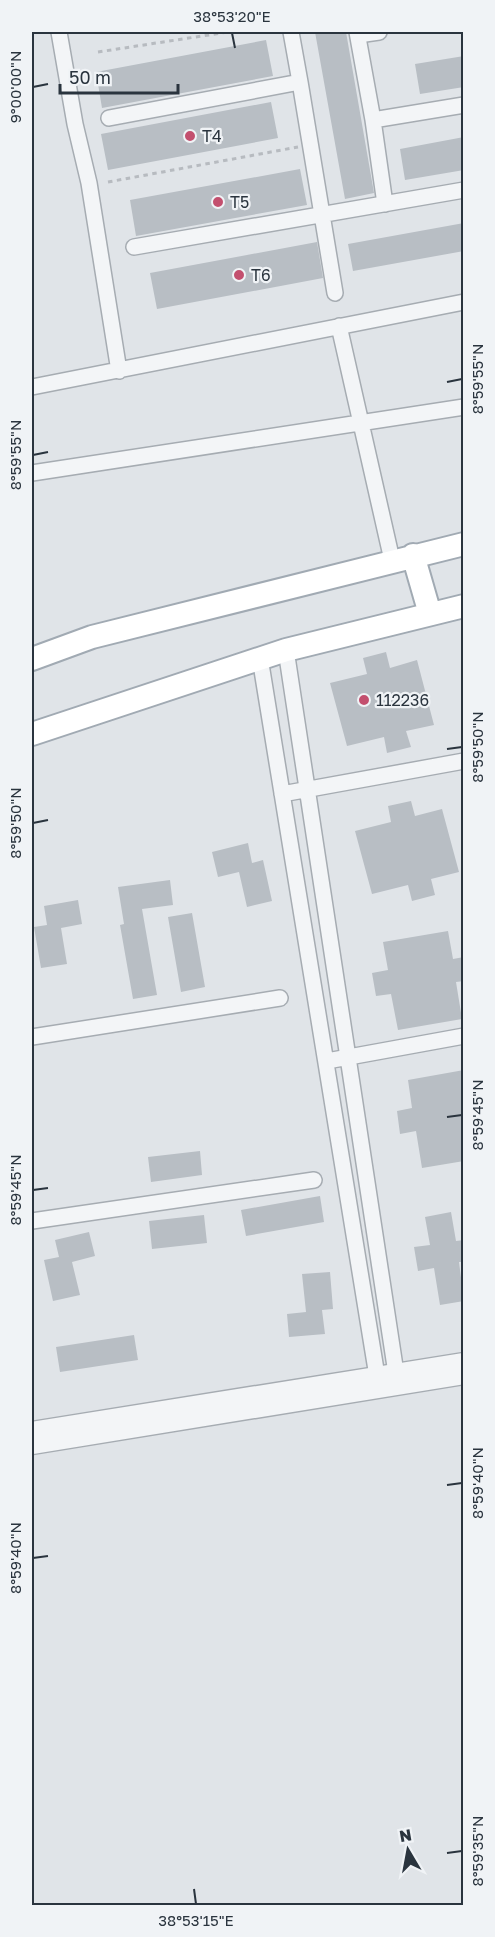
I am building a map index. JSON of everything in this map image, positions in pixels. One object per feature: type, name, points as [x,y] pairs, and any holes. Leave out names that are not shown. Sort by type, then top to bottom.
[{"type":"main road","points":[[32,659],[92,637],[464,544]]},
{"type":"main road","points":[[402,558],[430,614]]},
{"type":"main road","points":[[32,734],[286,650],[464,606]]},
{"type":"street","points":[[59,32],[75,124],[89,183],[119,371]]},
{"type":"street","points":[[291,32],[324,214],[335,293]]},
{"type":"street","points":[[379,32],[357,33],[385,204]]},
{"type":"street","points":[[109,118],[300,82]]},
{"type":"street","points":[[373,120],[464,105]]},
{"type":"street","points":[[134,247],[464,190]]},
{"type":"street","points":[[32,387],[464,302]]},
{"type":"street","points":[[339,326],[362,422],[402,558]]},
{"type":"street","points":[[32,473],[464,407]]},
{"type":"street","points":[[286,650],[349,1056],[388,1379]]},
{"type":"street","points":[[260,658],[327,1061],[388,1379]]},
{"type":"street","points":[[282,794],[464,761]]},
{"type":"street","points":[[32,1037],[280,998]]},
{"type":"street","points":[[327,1061],[464,1036]]},
{"type":"street","points":[[32,1221],[314,1180]]},
{"type":"street","points":[[32,1445],[388,1379],[464,1362]]},
{"type":"street","points":[[32,1431],[388,1379],[464,1375]]},
{"type":"path","points":[[98,52],[228,32]]},
{"type":"path","points":[[108,182],[311,144]]},
{"type":"building","points":[[315,32],[346,32],[374,193],[345,199]]},
{"type":"building","points":[[266,40],[273,76],[102,108],[96,72]]},
{"type":"building","points":[[464,56],[464,87],[420,94],[415,64]]},
{"type":"building","name":"T4","points":[[271,102],[278,138],[108,170],[101,134]]},
{"type":"building","points":[[464,137],[464,170],[405,180],[400,149]]},
{"type":"building","name":"T5","points":[[300,169],[307,205],[136,236],[130,200]]},
{"type":"building","points":[[464,223],[464,251],[353,271],[348,244]]},
{"type":"building","name":"T6","points":[[317,242],[323,278],[157,309],[150,273]]},
{"type":"building","points":[[386,652],[390,668],[417,660],[434,725],[406,731],[411,747],[387,753],[384,737],[347,746],[330,683],[367,674],[363,658]]},
{"type":"building","points":[[411,801],[415,816],[442,809],[459,872],[431,879],[435,895],[412,901],[408,885],[372,894],[355,831],[391,822],[388,806]]},
{"type":"building","points":[[248,843],[252,863],[263,860],[272,901],[247,907],[239,872],[218,877],[212,852]]},
{"type":"building","points":[[170,880],[173,905],[142,909],[157,995],[133,999],[120,925],[124,924],[118,887]]},
{"type":"building","points":[[78,900],[82,924],[61,928],[67,964],[41,968],[34,927],[47,925],[44,906]]},
{"type":"building","points":[[192,913],[205,987],[181,992],[168,917]]},
{"type":"building","points":[[448,931],[453,959],[464,957],[464,981],[456,982],[462,1019],[398,1030],[391,994],[376,996],[372,973],[388,970],[383,942]]},
{"type":"building","points":[[464,1070],[464,1161],[422,1168],[416,1131],[400,1134],[397,1111],[412,1108],[408,1080]]},
{"type":"building","points":[[200,1151],[202,1175],[151,1182],[148,1157]]},
{"type":"building","points":[[320,1196],[324,1222],[246,1236],[241,1210]]},
{"type":"building","points":[[451,1212],[456,1241],[464,1240],[464,1262],[459,1262],[464,1301],[440,1305],[434,1268],[418,1271],[414,1247],[430,1245],[425,1217]]},
{"type":"building","points":[[204,1215],[207,1243],[152,1249],[149,1221]]},
{"type":"building","points":[[89,1232],[95,1256],[72,1262],[80,1295],[53,1301],[44,1260],[59,1257],[55,1240]]},
{"type":"building","points":[[330,1272],[333,1309],[322,1310],[325,1334],[289,1337],[287,1314],[306,1312],[302,1274]]},
{"type":"building","points":[[134,1335],[138,1360],[60,1372],[56,1347]]},
{"type":"place","name":"T4","points":[[190,136]]},
{"type":"place","name":"T5","points":[[218,202]]},
{"type":"place","name":"T6","points":[[239,275]]},
{"type":"place","name":"112236","points":[[364,700]]}]
